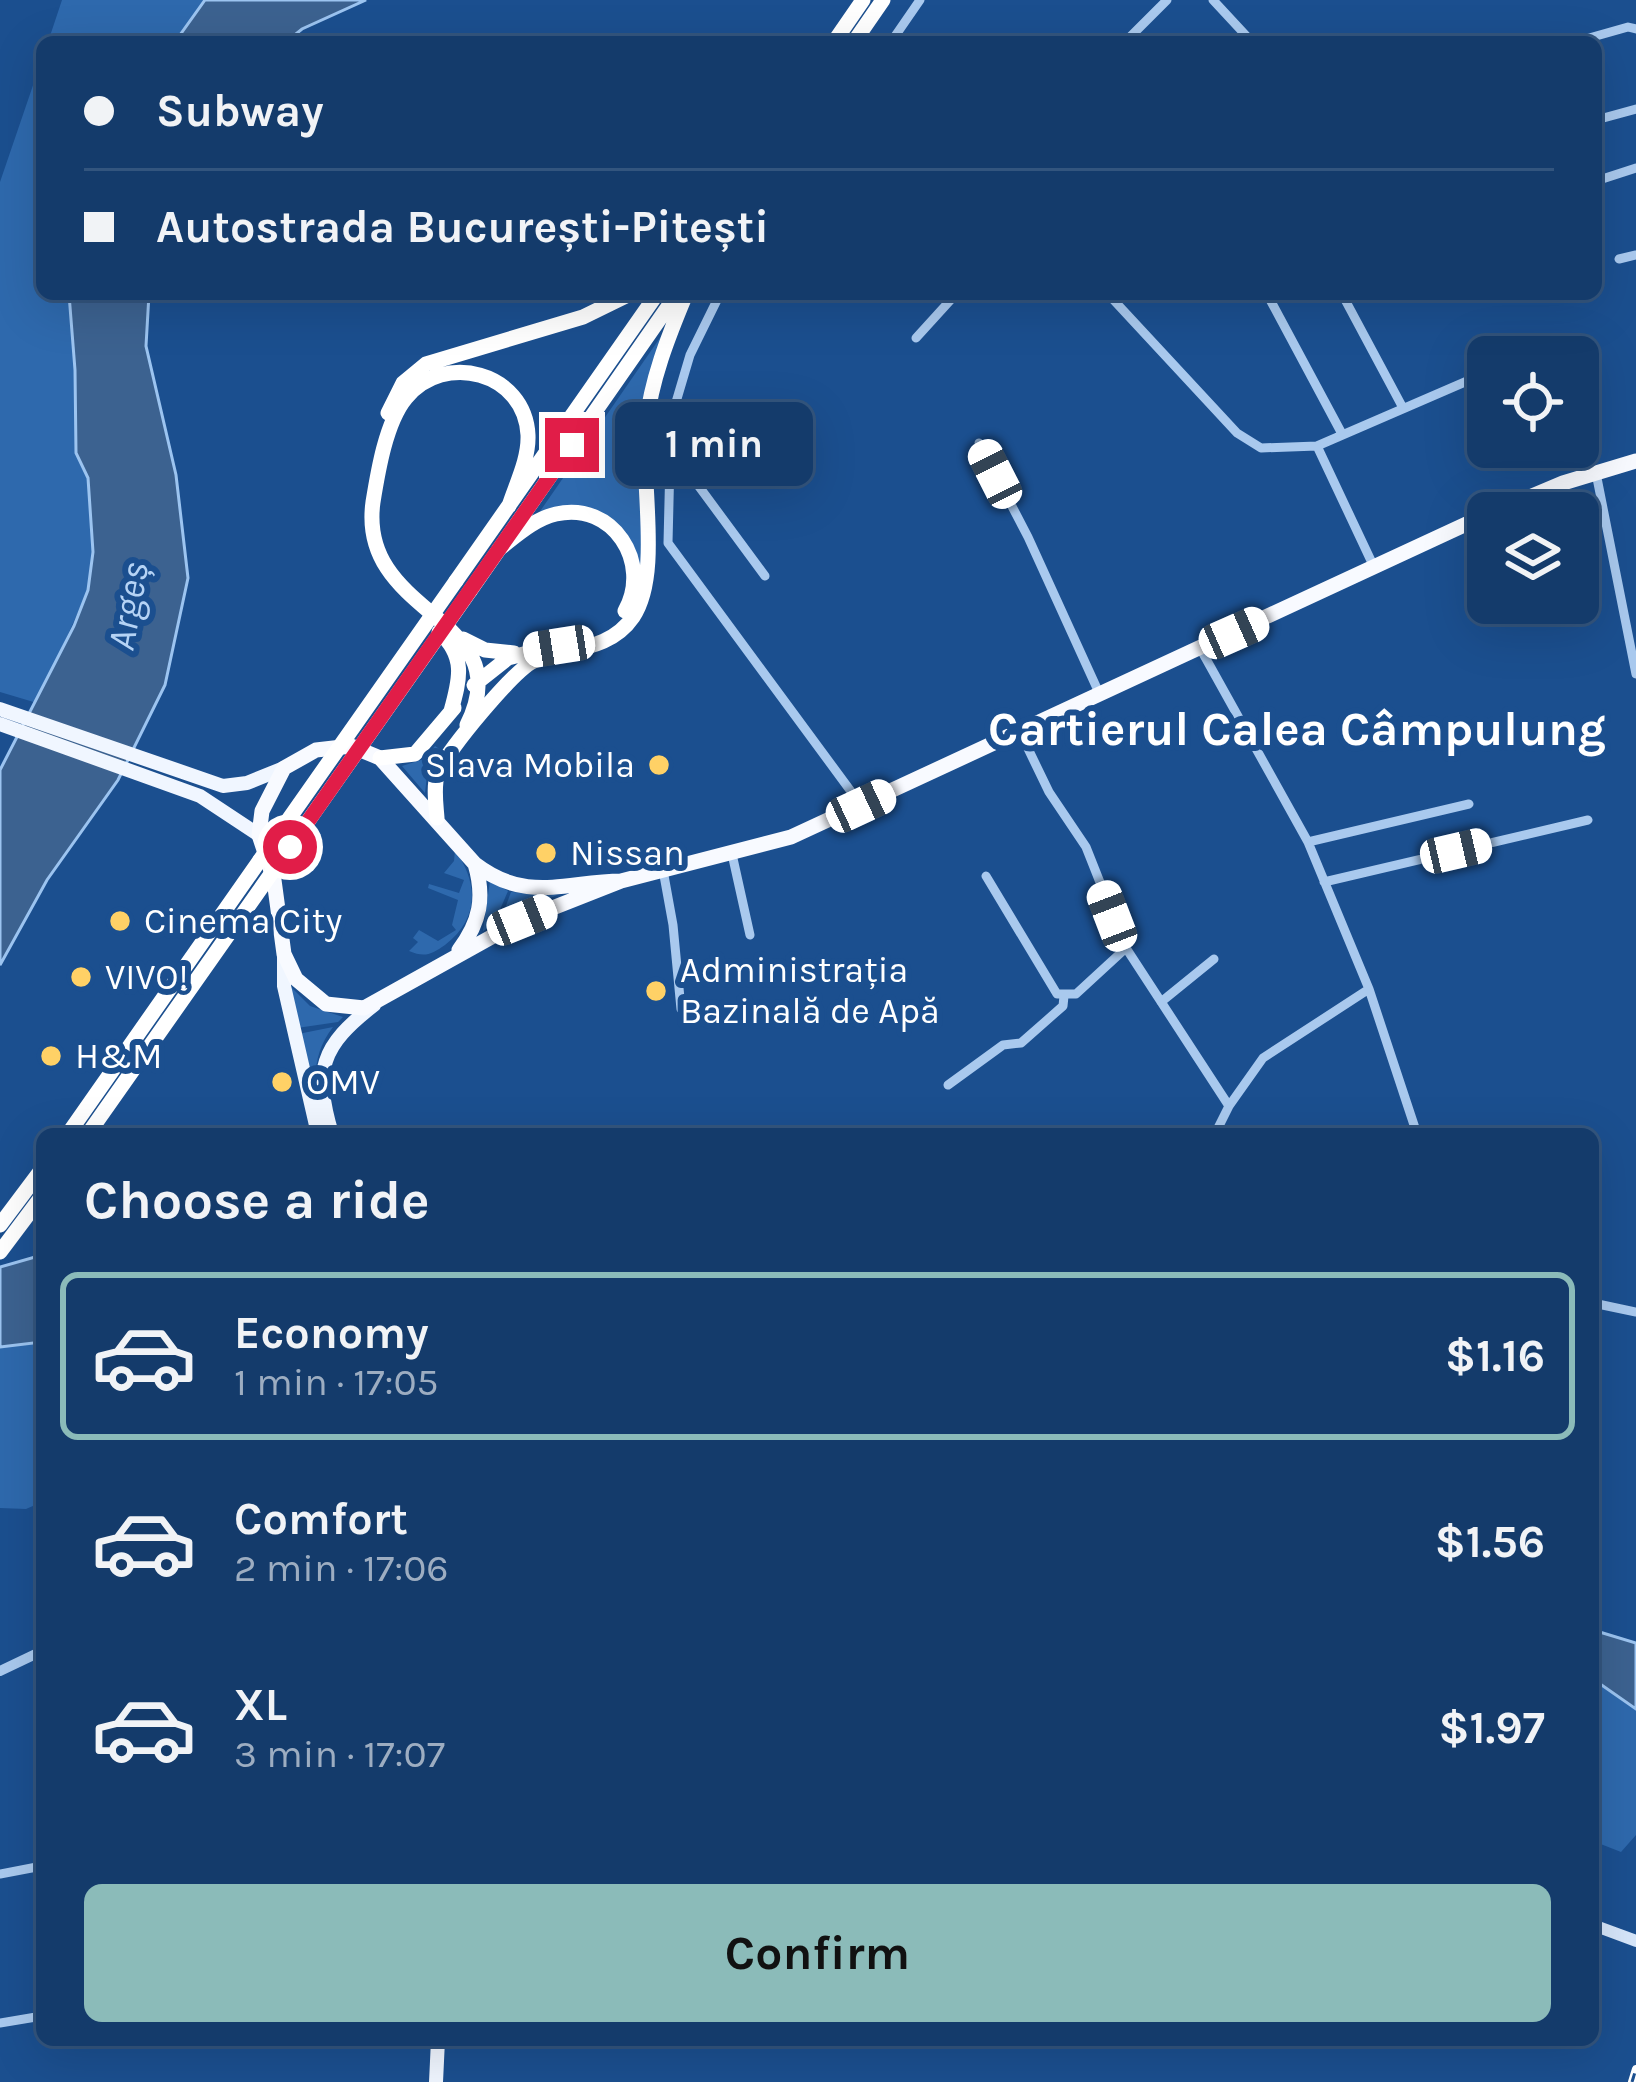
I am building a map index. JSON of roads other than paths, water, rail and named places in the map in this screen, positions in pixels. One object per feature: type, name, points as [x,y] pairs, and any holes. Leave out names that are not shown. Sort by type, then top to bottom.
[{"type":"highway","points":[[838,36],[863,0]]},
{"type":"highway","points":[[858,36],[884,0]]},
{"type":"highway","points":[[451,711],[460,674],[456,653],[442,634],[384,582],[371,562],[364,537],[366,495],[393,399],[409,376],[426,364],[583,316],[617,300]]},
{"type":"highway","points":[[92,1128],[653,300]]},
{"type":"highway","points":[[72,1128],[463,586],[499,549],[678,300]]},
{"type":"highway","points":[[458,743],[525,666],[601,643],[628,623],[638,608],[647,573],[644,470],[648,411],[680,300]]},
{"type":"highway","points":[[499,549],[538,521],[573,512],[594,517],[614,530],[633,560],[632,597],[616,623],[590,639],[529,651],[495,652],[461,638],[391,577],[372,536],[374,500],[400,405],[418,386],[438,375],[474,372],[489,377],[514,397],[528,434],[509,506]]},
{"type":"highway","points":[[1546,492],[1636,461]]},
{"type":"highway","points":[[529,651],[495,665],[479,679],[415,754],[380,758],[340,745],[306,753],[284,768],[262,811],[259,835],[274,880],[284,954],[296,980],[314,998],[350,1010],[375,1005],[457,953],[522,920],[621,881],[791,837],[1467,524]]},
{"type":"highway","points":[[437,818],[436,781],[475,710],[479,679],[461,638]]},
{"type":"highway","points":[[380,758],[494,878],[530,889],[621,881]]},
{"type":"highway","points":[[457,953],[481,908],[476,864]]},
{"type":"highway","points":[[0,1225],[36,1177]]},
{"type":"highway","points":[[0,1252],[36,1204]]},
{"type":"main road","points":[[0,709],[184,782],[259,835]]},
{"type":"main road","points":[[0,724],[184,782],[236,785],[284,768]]},
{"type":"main road","points":[[284,954],[284,986],[317,1128]]},
{"type":"main road","points":[[331,1128],[321,1087],[325,1061],[341,1033],[375,1005]]},
{"type":"main road","points":[[1599,1927],[1636,1941]]},
{"type":"main road","points":[[436,2082],[438,2046]]},
{"type":"street","points":[[895,36],[920,0]]},
{"type":"street","points":[[1131,36],[1167,0]]},
{"type":"street","points":[[1213,0],[1246,36]]},
{"type":"street","points":[[1596,36],[1636,28]]},
{"type":"street","points":[[1602,118],[1636,109]]},
{"type":"street","points":[[1602,179],[1636,168]]},
{"type":"street","points":[[1618,260],[1636,256]]},
{"type":"street","points":[[716,300],[676,393],[667,449],[668,543],[861,806]]},
{"type":"street","points":[[916,338],[951,300]]},
{"type":"street","points":[[1114,300],[1252,446],[1288,450],[1317,446],[1467,381]]},
{"type":"street","points":[[1270,300],[1342,432]]},
{"type":"street","points":[[1345,300],[1403,408]]},
{"type":"street","points":[[979,443],[1100,695]]},
{"type":"street","points":[[1317,446],[1374,567]]},
{"type":"street","points":[[667,481],[680,472],[692,477],[764,576]]},
{"type":"street","points":[[1596,473],[1636,670]]},
{"type":"street","points":[[1200,648],[1308,842],[1369,989],[1415,1128]]},
{"type":"street","points":[[1020,732],[1049,792],[1086,848],[1126,948],[1229,1106]]},
{"type":"street","points":[[1308,842],[1469,804]]},
{"type":"street","points":[[1324,882],[1588,820]]},
{"type":"street","points":[[732,854],[750,935]]},
{"type":"street","points":[[662,870],[674,925],[681,1009]]},
{"type":"street","points":[[986,876],[1051,988],[1064,996],[1076,994],[1126,948]]},
{"type":"street","points":[[1161,1002],[1214,959]]},
{"type":"street","points":[[1218,1128],[1264,1058],[1369,989]]},
{"type":"street","points":[[948,1084],[1003,1046],[1021,1042],[1063,1006],[1064,996]]},
{"type":"street","points":[[1599,1304],[1636,1312]]},
{"type":"street","points":[[0,1671],[36,1654]]},
{"type":"street","points":[[0,1874],[36,1867]]},
{"type":"street","points":[[0,2024],[36,2017]]},
{"type":"water","points":[[205,0],[366,0],[293,36],[179,36]]},
{"type":"water","name":"Argeș","points":[[69,300],[149,300],[146,346],[176,475],[188,578],[165,685],[118,780],[47,880],[0,965],[0,770],[74,626],[88,590],[93,552],[88,478],[76,453]]},
{"type":"water","points":[[36,1257],[36,1343],[0,1347],[0,1267]]},
{"type":"water","points":[[1599,1632],[1636,1643],[1636,1709],[1599,1683]]},
{"type":"railway","points":[[1632,2082],[1636,2069]]},
{"type":"place","name":"Slava Mobila","points":[[659,765]]},
{"type":"place","name":"Nissan","points":[[546,853]]},
{"type":"place","name":"Cinema City","points":[[120,921]]},
{"type":"place","name":"VIVO!","points":[[81,977]]},
{"type":"place","name":"Administrația Bazinală de Apă","points":[[656,991]]},
{"type":"place","name":"H&M","points":[[51,1056]]},
{"type":"place","name":"OMV","points":[[282,1082]]},
{"type":"district","name":"Cartierul Calea Câmpulung","points":[[1297,729]]}]
